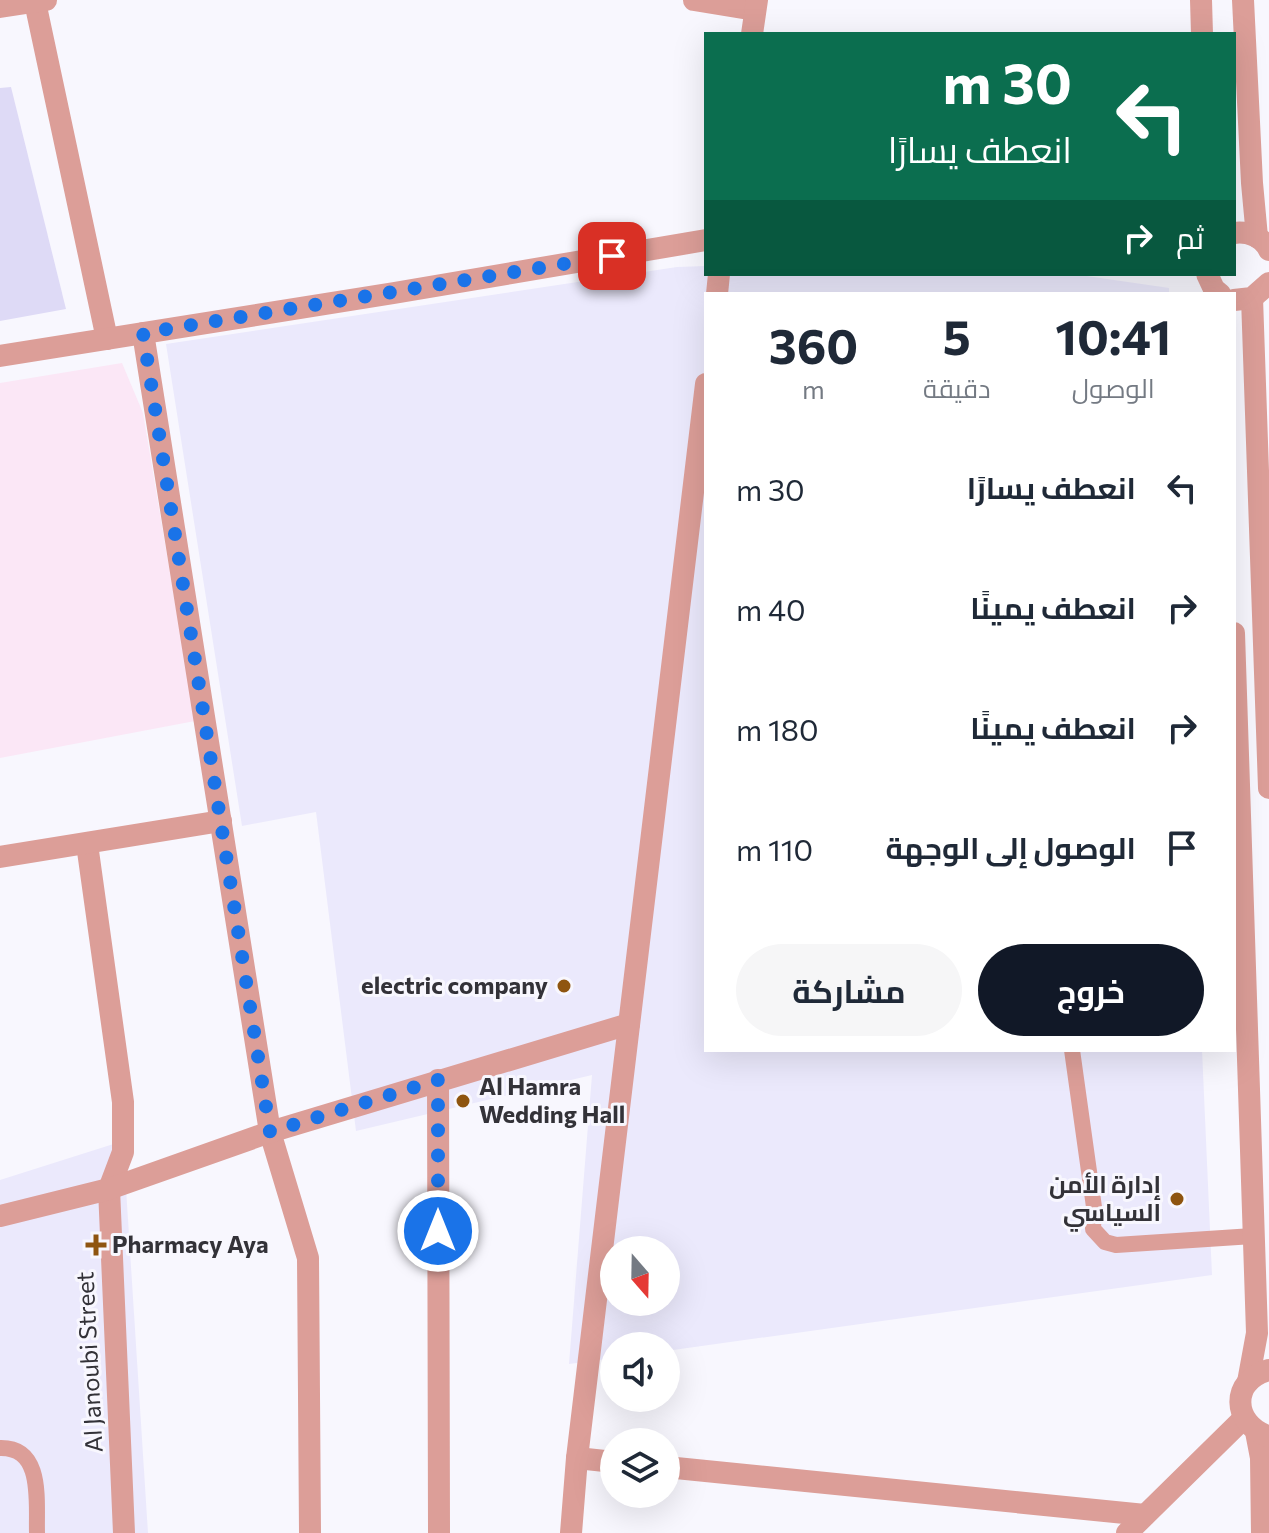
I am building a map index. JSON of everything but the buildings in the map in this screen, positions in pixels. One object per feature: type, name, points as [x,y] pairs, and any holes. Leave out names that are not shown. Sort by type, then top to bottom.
[{"type":"street","points":[[694,0],[756,5],[752,32]]},
{"type":"street","points":[[1201,0],[1202,32]]},
{"type":"street","points":[[1243,0],[1252,183],[1263,244]]},
{"type":"street","points":[[0,7],[40,1],[107,339]]},
{"type":"street","points":[[1236,233],[1241,232],[1263,244]]},
{"type":"street","points":[[0,356],[704,240]]},
{"type":"street","points":[[1252,294],[1269,788]]},
{"type":"street","points":[[143,333],[270,1132],[308,1258],[310,1533]]},
{"type":"street","points":[[571,1533],[577,1458],[704,401]]},
{"type":"street","points":[[1236,696],[1257,1333],[1248,1382]]},
{"type":"street","points":[[0,857],[221,821]]},
{"type":"street","points":[[87,844],[123,1102],[123,1152],[109,1189]]},
{"type":"street","points":[[0,1216],[109,1189],[270,1132],[629,1024]]},
{"type":"street","points":[[438,1080],[439,1533]]},
{"type":"street","name":"Al Janoubi Street","points":[[109,1189],[124,1533]]},
{"type":"street","points":[[1262,1533],[1261,1458],[1256,1428],[1240,1406],[1242,1392],[1248,1382],[1269,1370]]},
{"type":"street","points":[[1127,1533],[1145,1515],[1256,1428]]},
{"type":"street","points":[[577,1458],[600,1460]]},
{"type":"street","points":[[680,1468],[1145,1515]]},
{"type":"lane","points":[[1072,1052],[1094,1207],[1093,1229],[1105,1242],[1116,1245],[1253,1236]]},
{"type":"lane","points":[[0,1448],[20,1451],[32,1464],[37,1533]]},
{"type":"shaded area","points":[[11,87],[66,309],[0,321],[0,88]]},
{"type":"shaded area","points":[[704,266],[704,276],[1087,276],[1169,288],[1169,292],[704,292],[704,1052],[1202,1052],[1212,1275],[680,1349],[680,1332],[600,1332],[600,1360],[569,1364],[592,1075],[356,1131],[316,812],[242,826],[166,344],[677,267]]},
{"type":"shaded area","points":[[122,363],[143,413],[195,721],[0,758],[0,383]]},
{"type":"shaded area","points":[[123,1141],[148,1533],[0,1533],[0,1180]]},
{"type":"place","name":"electric company","points":[[564,986]]},
{"type":"place","name":"Al Hamra Wedding Hall","points":[[463,1101]]},
{"type":"place","name":"إدارة الأمن السياسي","points":[[1177,1199]]},
{"type":"place","name":"Pharmacy Aya","points":[[96,1245]]},
{"type":"route","points":[[438,1231],[438,1080],[270,1132],[143,333],[612,256]]}]
